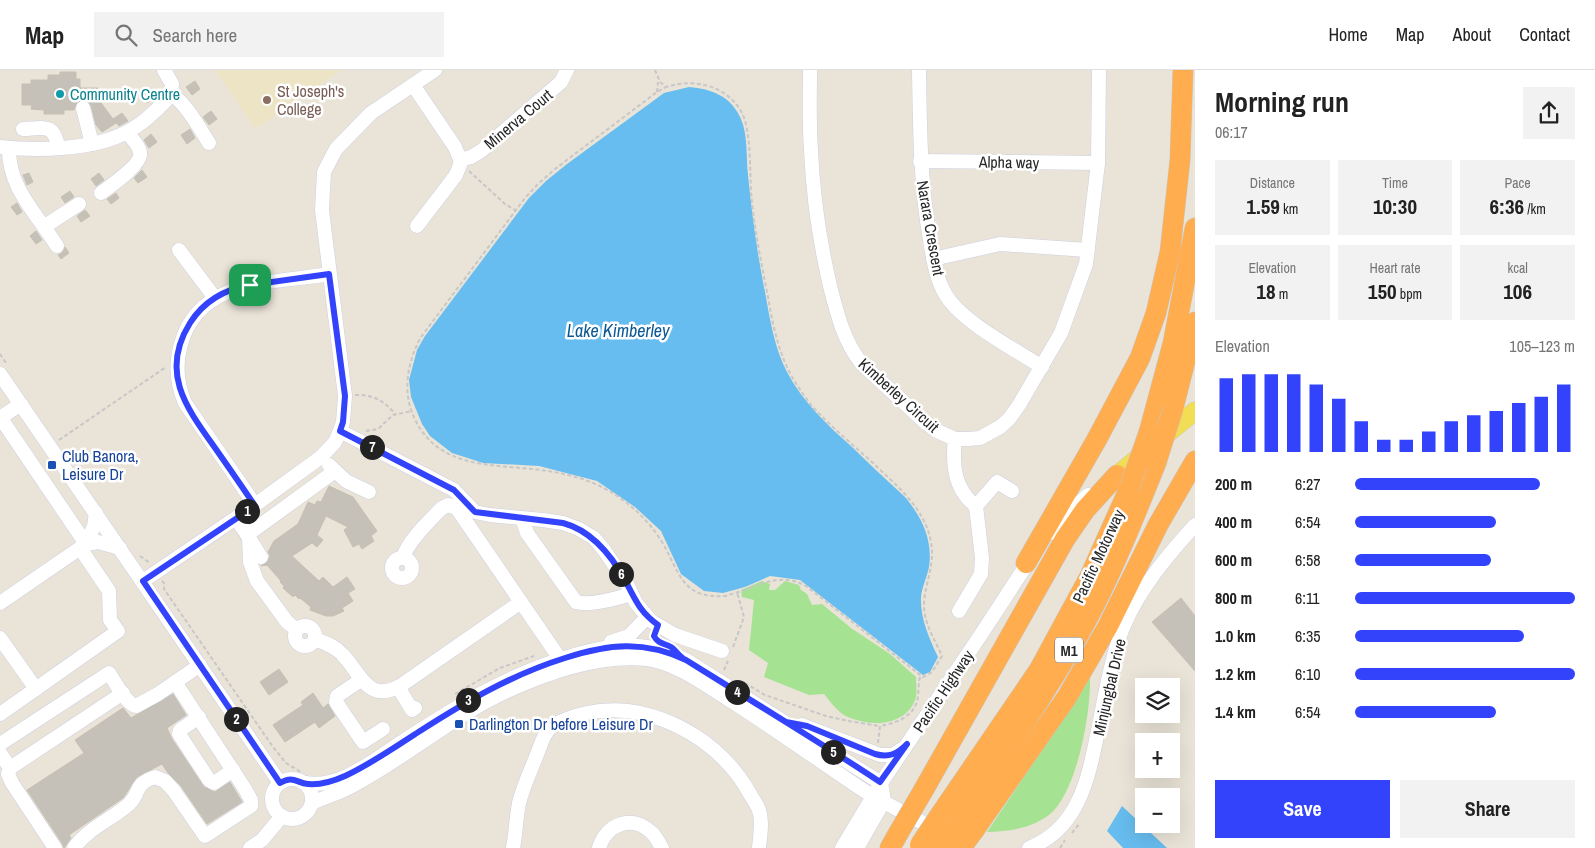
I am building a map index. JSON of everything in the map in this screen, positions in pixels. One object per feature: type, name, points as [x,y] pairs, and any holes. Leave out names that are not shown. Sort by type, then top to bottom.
[{"type":"highway","points":[[1026,564],[1097,439],[1140,358],[1156,313],[1170,252],[1180,160],[1183,70]]},
{"type":"highway","name":"Pacific Motorway","points":[[919,846],[960,830],[1039,670],[1090,576],[1123,482],[1149,432],[1174,343],[1195,228]]},
{"type":"highway","name":"Pacific Motorway","points":[[940,848],[960,830],[1092,611],[1123,545],[1156,463],[1173,409],[1195,322]]},
{"type":"highway","points":[[961,848],[960,830],[1067,697],[1108,626],[1158,525],[1195,461]]},
{"type":"highway","points":[[895,840],[1065,539],[1085,510],[1123,482]]},
{"type":"main road","points":[[1123,482],[1195,411]]},
{"type":"street","points":[[164,70],[172,84],[172,95]]},
{"type":"street","points":[[143,581],[255,506],[321,458],[335,442],[343,422],[345,396],[322,210],[324,172],[336,149],[371,113],[435,70]]},
{"type":"street","name":"Minerva Court","points":[[460,163],[474,156],[561,82],[567,70]]},
{"type":"street","name":"Kimberley Circuit","points":[[810,70],[811,150],[816,202],[823,257],[842,332],[853,353],[861,363],[935,430],[955,439],[980,438],[1000,427],[1009,419],[1061,333],[1086,264],[1098,163],[1100,70]]},
{"type":"street","name":"Narara Crescent","points":[[919,70],[920,161],[925,214],[933,259],[943,289],[948,300],[971,321],[1042,367]]},
{"type":"street","points":[[413,85],[455,147],[460,163],[456,175],[417,226]]},
{"type":"street","points":[[57,246],[45,226],[23,198],[16,185],[4,148],[58,147],[92,144],[107,140],[127,132],[172,95]]},
{"type":"street","points":[[172,95],[183,105],[209,143]]},
{"type":"street","points":[[83,108],[92,144]]},
{"type":"street","points":[[23,129],[42,128],[51,130],[56,135],[58,147]]},
{"type":"street","points":[[101,193],[129,170],[141,155],[140,149],[127,132]]},
{"type":"street","name":"Alpha way","points":[[920,161],[1098,163]]},
{"type":"street","points":[[45,226],[79,204]]},
{"type":"street","points":[[933,259],[1000,244],[1088,250]]},
{"type":"street","points":[[179,250],[215,298]]},
{"type":"street","points":[[255,506],[188,410],[179,384],[177,363],[184,334],[196,315],[215,298],[232,290],[245,286],[329,274]]},
{"type":"street","points":[[0,374],[280,783]]},
{"type":"street","points":[[0,714],[118,631],[110,620],[109,591],[83,546],[0,417],[21,404]]},
{"type":"street","points":[[340,431],[454,490],[475,512],[563,523],[576,527],[588,534],[599,544],[626,582],[636,603],[652,621],[675,635],[728,653]]},
{"type":"street","points":[[955,439],[953,457],[958,484],[966,499],[976,506]]},
{"type":"street","points":[[321,458],[354,486],[369,492]]},
{"type":"street","points":[[248,536],[335,471]]},
{"type":"street","points":[[959,611],[981,574],[982,558],[976,506],[997,482],[1012,491]]},
{"type":"street","name":"Pacific Highway","points":[[878,798],[880,782],[980,636],[1026,564],[1066,515],[1097,488],[1123,482]]},
{"type":"street","points":[[403,558],[408,548],[440,510],[446,505],[452,506],[458,510],[560,659]]},
{"type":"street","points":[[83,546],[94,526],[96,514]]},
{"type":"street","points":[[522,518],[527,533],[576,602],[597,601],[631,594]]},
{"type":"street","points":[[236,519],[248,536],[261,561],[257,581]]},
{"type":"street","name":"Minjungbal Drive","points":[[1029,848],[1053,834],[1067,820],[1077,805],[1084,790],[1089,771],[1109,681],[1123,629],[1147,585],[1195,525]]},
{"type":"street","points":[[248,536],[250,562],[257,581],[287,622],[297,630],[295,634],[296,639],[301,645],[310,645],[315,639],[336,649],[345,658],[360,680],[378,691],[388,691],[398,687],[521,602]]},
{"type":"street","points":[[0,603],[83,546],[98,542],[120,548]]},
{"type":"street","points":[[602,648],[611,642],[629,636],[652,621]]},
{"type":"street","points":[[652,621],[655,639],[673,649],[680,657]]},
{"type":"street","points":[[0,638],[36,689]]},
{"type":"street","points":[[304,783],[311,792],[312,802],[307,812],[293,819],[282,816],[277,812],[272,800],[275,788],[280,783],[290,779],[304,783],[328,783],[344,777],[372,762],[480,693],[520,674],[560,659],[602,648],[640,646],[680,657],[880,782]]},
{"type":"street","points":[[312,802],[350,788],[477,707],[505,692],[538,678],[572,667],[607,659],[625,658],[649,660],[676,668],[758,718],[878,798],[960,830]]},
{"type":"street","points":[[0,744],[109,673],[122,693],[132,705],[136,706],[200,665]]},
{"type":"street","points":[[360,680],[338,696],[336,702],[364,742],[382,729]]},
{"type":"street","points":[[74,848],[78,841],[96,826],[130,803],[138,787],[145,780],[154,777],[165,781],[174,791],[204,836],[251,806],[251,800],[233,770],[175,682]]},
{"type":"street","points":[[398,687],[412,710],[415,708]]},
{"type":"street","points":[[55,848],[12,783],[8,774],[10,768],[122,693]]},
{"type":"street","points":[[513,848],[521,797],[547,732],[558,722],[592,712],[610,710],[641,714],[676,726],[701,740],[722,757],[738,776],[759,810],[761,826],[759,848]]},
{"type":"street","points":[[198,717],[180,730],[179,734],[209,780],[214,783],[233,770]]},
{"type":"street","points":[[786,722],[807,726],[880,755],[896,754],[907,744]]},
{"type":"street","points":[[0,753],[10,768]]},
{"type":"street","points":[[842,848],[878,798]]},
{"type":"street","points":[[858,848],[878,798]]},
{"type":"street","points":[[250,848],[262,840],[282,816]]},
{"type":"street","points":[[599,848],[604,837],[612,827],[628,822],[642,825],[652,832],[662,848]]},
{"type":"path","points":[[655,70],[658,79],[657,92]]},
{"type":"path","points":[[658,79],[666,87]]},
{"type":"path","points":[[683,83],[704,84],[721,91],[741,112],[746,127],[757,240],[780,351],[793,378],[811,405],[909,498],[926,524],[931,540],[932,552],[931,571],[924,604],[925,615],[933,639],[942,656],[932,672],[926,676],[923,677],[797,581],[775,580],[717,596],[700,593],[687,585],[678,575],[661,541],[643,517],[602,487],[585,480],[552,472],[474,464],[461,460],[444,452],[433,443],[425,434],[412,411],[407,395],[408,374],[414,348],[420,337],[515,210],[545,177],[657,92],[666,87],[683,83]]},
{"type":"path","points":[[460,163],[501,201],[515,210]]},
{"type":"path","points":[[59,440],[168,366]]},
{"type":"path","points":[[355,395],[376,398],[387,405],[395,414]]},
{"type":"path","points":[[363,431],[378,429],[388,418],[395,414],[412,411]]},
{"type":"path","points":[[723,672],[728,653],[744,617],[737,592]]},
{"type":"path","points":[[877,748],[880,726],[895,723],[908,716],[917,704],[918,680],[921,675]]},
{"type":"shaded area","name":"St Joseph's College","points":[[215,70],[342,70],[255,129]]},
{"type":"green space","points":[[762,581],[770,584],[769,590],[775,590],[785,581],[799,585],[801,590],[807,594],[812,605],[822,604],[851,628],[890,654],[916,677],[916,697],[908,711],[903,716],[889,722],[865,722],[842,714],[824,694],[809,695],[764,677],[768,663],[749,650],[754,600],[742,597],[741,590]]},
{"type":"green space","points":[[1090,678],[1088,711],[1080,751],[1075,771],[1059,804],[1042,820],[1027,826],[1011,830],[987,832]]},
{"type":"water","name":"Lake Kimberley","points":[[689,87],[720,95],[732,105],[741,119],[746,139],[751,204],[760,263],[773,333],[787,372],[800,393],[816,412],[906,498],[917,513],[925,530],[930,557],[921,605],[926,628],[938,657],[930,672],[923,675],[800,580],[770,576],[745,587],[723,593],[704,591],[681,574],[661,531],[635,507],[597,481],[539,466],[483,463],[452,453],[430,436],[422,424],[411,397],[409,380],[417,350],[425,336],[529,198],[567,164],[664,93]]},
{"type":"water","points":[[1122,806],[1135,818],[1135,833],[1151,833],[1167,848],[1123,848],[1107,831]]},
{"type":"building","name":"Community Centre","points":[[60,72],[76,72],[76,79],[80,79],[80,88],[98,88],[98,99],[116,123],[102,132],[96,125],[91,105],[85,100],[77,102],[74,110],[64,110],[64,114],[44,114],[44,110],[31,109],[32,105],[22,105],[22,84],[31,84],[31,80],[48,80],[48,75],[60,75]]},
{"type":"building","points":[[195,81],[200,89],[192,95],[186,87]]},
{"type":"building","points":[[150,88],[155,97],[147,103],[141,94]]},
{"type":"building","points":[[211,111],[217,119],[209,125],[203,117]]},
{"type":"building","points":[[122,113],[128,121],[119,126],[113,119]]},
{"type":"building","points":[[190,129],[195,138],[187,144],[181,135]]},
{"type":"building","points":[[151,134],[157,142],[149,148],[144,140]]},
{"type":"building","points":[[142,170],[147,177],[138,183],[134,178]]},
{"type":"building","points":[[29,173],[33,182],[27,185],[23,175]]},
{"type":"building","points":[[99,173],[104,180],[96,186],[91,179]]},
{"type":"building","points":[[70,191],[74,197],[65,203],[61,197]]},
{"type":"building","points":[[116,193],[119,198],[111,204],[107,199]]},
{"type":"building","points":[[17,203],[22,212],[17,215],[11,207]]},
{"type":"building","points":[[85,210],[90,216],[81,222],[77,216]]},
{"type":"building","points":[[36,231],[42,240],[36,244],[30,236]]},
{"type":"building","points":[[65,247],[69,253],[61,259],[58,255],[62,253]]},
{"type":"building","points":[[329,486],[353,497],[377,531],[371,536],[374,541],[362,549],[359,544],[353,547],[344,530],[348,527],[326,516],[317,535],[323,540],[317,547],[312,543],[292,556],[319,581],[323,577],[333,587],[347,577],[355,589],[348,593],[353,601],[342,608],[344,611],[333,616],[326,616],[310,610],[311,607],[300,598],[295,595],[293,597],[283,588],[284,586],[281,581],[267,565],[261,566],[268,561],[270,556],[268,552],[274,541],[298,524],[308,502],[315,505],[317,501],[321,502]]},
{"type":"building","points":[[1181,598],[1195,616],[1195,671],[1152,622]]},
{"type":"building","points":[[279,669],[288,682],[269,695],[260,682]]},
{"type":"building","points":[[313,693],[323,708],[328,704],[335,716],[319,728],[315,722],[285,742],[273,725],[303,705],[301,702]]},
{"type":"building","points":[[173,694],[186,715],[167,728],[172,739],[204,787],[215,792],[230,782],[242,802],[207,824],[181,786],[162,764],[137,777],[123,798],[69,835],[71,838],[64,848],[27,790],[84,753],[75,740],[123,708],[131,718]]},
{"type":"place","name":"Community Centre","points":[[60,94]]},
{"type":"place","name":"St Joseph's College","points":[[267,100]]},
{"type":"place","name":"Club Banora, Leisure Dr","points":[[52,465]]},
{"type":"place","name":"Darlington Dr before Leisure Dr","points":[[459,724]]},
{"type":"route","points":[[250,285],[221,295],[196,315],[184,334],[177,368],[180,390],[188,410],[255,506],[143,581],[280,783],[290,779],[310,784],[328,783],[344,777],[372,762],[480,693],[500,683],[560,659],[613,646],[648,647],[673,654],[686,660],[750,701],[786,722],[807,726],[875,754],[883,756],[893,755],[907,744],[880,782],[786,722],[750,701],[699,668],[686,660],[680,657],[671,647],[658,642],[654,636],[658,625],[641,610],[626,582],[607,554],[588,534],[576,527],[563,523],[475,512],[454,490],[340,431],[343,422],[345,396],[329,274],[250,285]]}]
